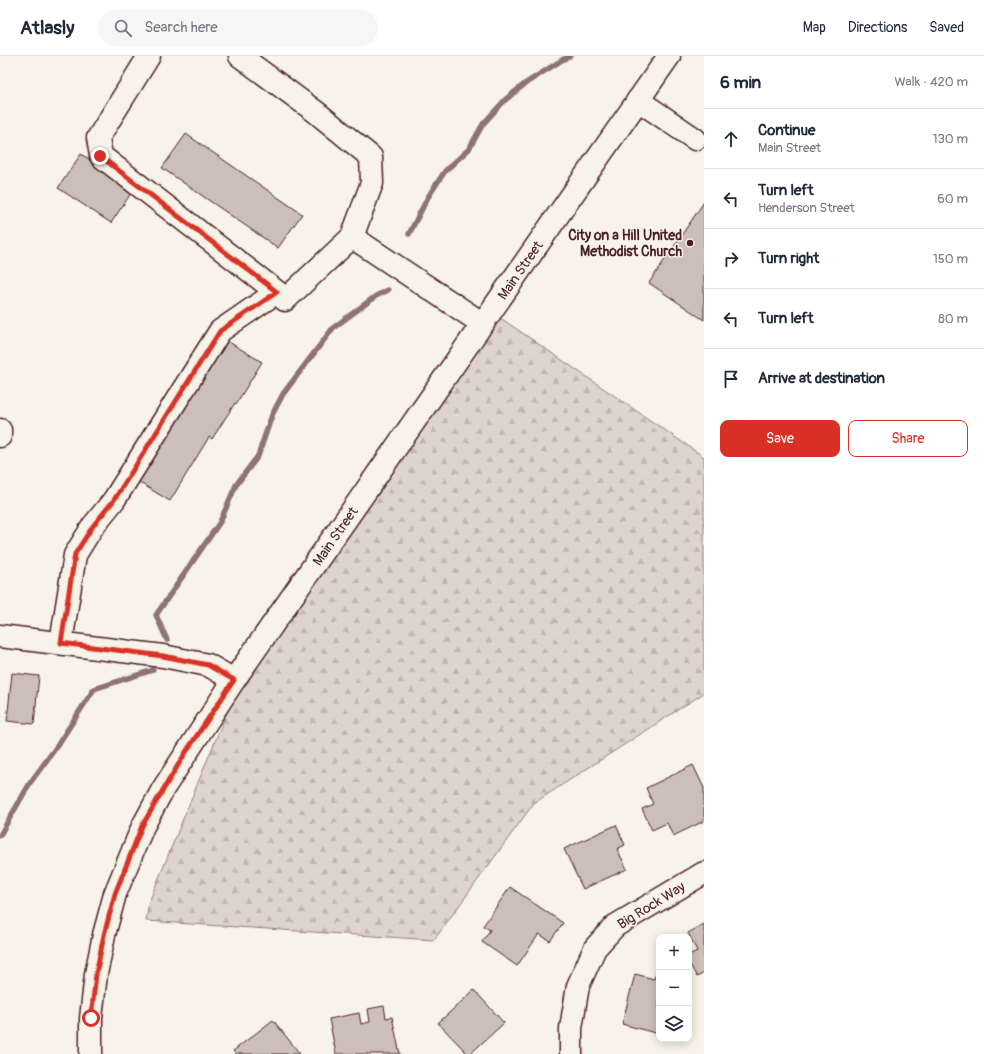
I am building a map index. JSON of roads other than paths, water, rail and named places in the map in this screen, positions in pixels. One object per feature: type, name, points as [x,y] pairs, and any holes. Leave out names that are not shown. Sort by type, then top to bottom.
[{"type":"main road","points":[[149,56],[98,138],[100,156],[277,292],[285,300],[352,237],[372,183],[371,157],[316,112],[240,56]]},
{"type":"main road","name":"Main Street","points":[[91,1054],[91,1018],[96,974],[104,935],[115,894],[142,826],[186,752],[234,680],[669,56]]},
{"type":"main road","points":[[638,100],[695,139]]},
{"type":"main road","points":[[352,237],[483,324]]},
{"type":"main road","points":[[61,643],[75,554],[93,526],[114,500],[220,331],[277,292]]},
{"type":"main road","points":[[0,430],[0,436]]},
{"type":"main road","points":[[0,636],[163,656],[208,665],[234,680]]},
{"type":"main road","name":"Big Rock Way","points":[[571,1054],[571,1028],[578,986],[595,948],[615,926],[704,873]]},
{"type":"waterway","points":[[409,234],[428,197],[445,171],[469,149],[483,124],[505,100],[526,83],[570,56]]},
{"type":"waterway","points":[[167,640],[156,615],[220,522],[236,485],[258,456],[272,415],[283,394],[333,328],[376,296],[388,290]]},
{"type":"waterway","points":[[0,835],[30,783],[57,746],[94,689],[153,670]]},
{"type":"place","name":"City on a Hill United Methodist Church","points":[[690,243]]}]
